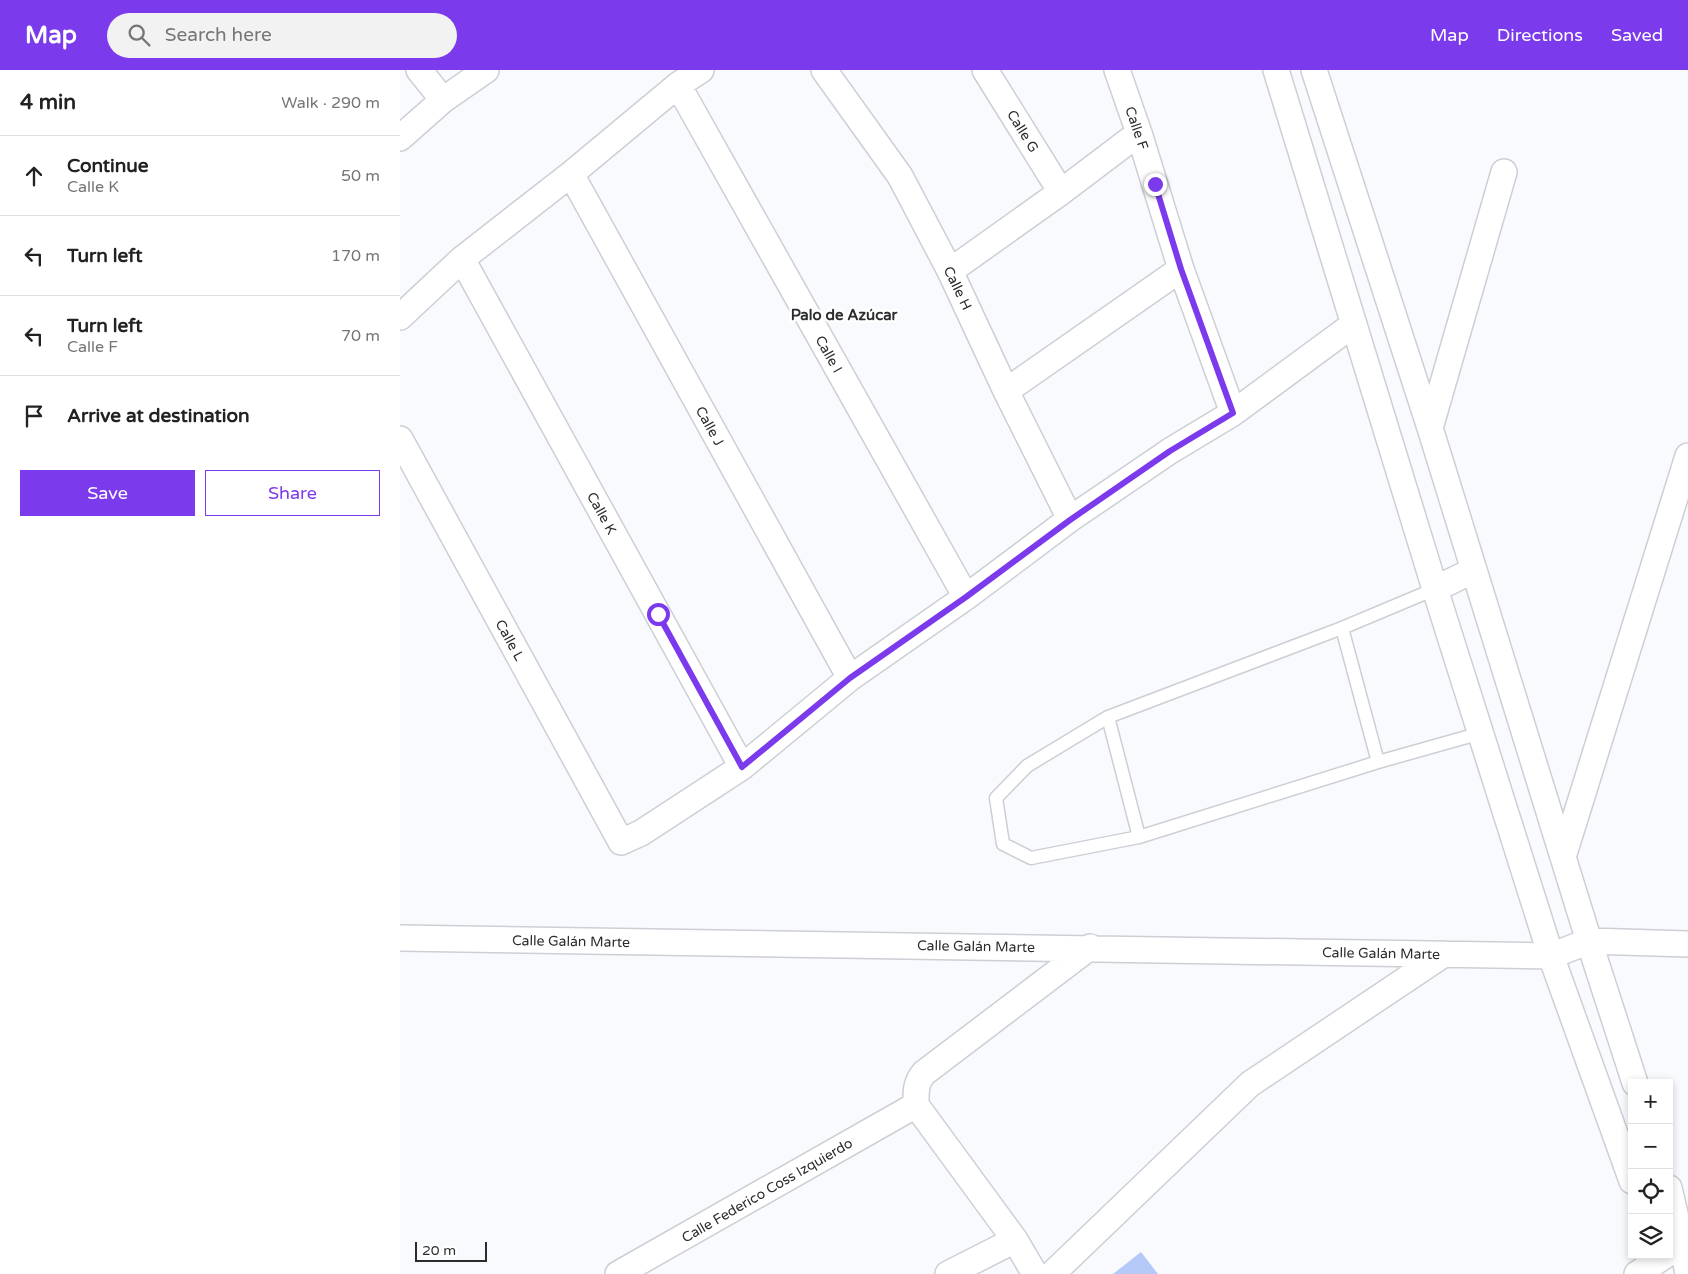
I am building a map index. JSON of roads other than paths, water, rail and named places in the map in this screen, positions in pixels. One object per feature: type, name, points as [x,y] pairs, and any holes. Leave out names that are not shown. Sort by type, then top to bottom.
[{"type":"street","points":[[419,70],[444,100]]},
{"type":"street","points":[[400,138],[444,100],[486,70]]},
{"type":"street","points":[[400,317],[462,258],[571,174],[678,85],[701,70]]},
{"type":"street","name":"Calle H","points":[[824,70],[900,176],[950,271],[1006,391],[1070,520]]},
{"type":"street","name":"Calle G","points":[[985,70],[1061,192]]},
{"type":"street","name":"Calle F","points":[[1117,70],[1139,133],[1181,269],[1233,413]]},
{"type":"street","points":[[1276,70],[1435,588],[1551,956],[1628,1170]]},
{"type":"street","points":[[1314,70],[1430,428],[1634,1079]]},
{"type":"street","name":"Calle I","points":[[678,85],[966,597]]},
{"type":"street","points":[[950,271],[1061,192],[1139,133]]},
{"type":"street","points":[[1430,428],[1504,172]]},
{"type":"street","name":"Calle J","points":[[571,174],[850,678]]},
{"type":"street","name":"Calle K","points":[[462,258],[742,767]]},
{"type":"street","points":[[1006,391],[1181,269]]},
{"type":"street","points":[[742,767],[850,678],[966,597],[1070,520],[1170,451],[1233,413],[1354,324]]},
{"type":"street","name":"Calle L","points":[[400,439],[621,842],[641,833],[742,767]]},
{"type":"street","points":[[1563,857],[1688,456]]},
{"type":"street","points":[[1435,588],[1474,570]]},
{"type":"street","name":"Calle Galán Marte","points":[[400,938],[1551,956]]},
{"type":"street","points":[[1551,956],[1589,941],[1688,944]]},
{"type":"street","points":[[1035,1274],[1015,1240],[916,1105],[918,1080],[924,1073],[1090,948]]},
{"type":"street","points":[[1052,1274],[1250,1084],[1444,954]]},
{"type":"street","name":"Calle Federico Coss Izquierdo","points":[[629,1272],[916,1105]]},
{"type":"street","points":[[948,1274],[1015,1240]]},
{"type":"street","points":[[1673,1255],[1688,1274]]},
{"type":"street","points":[[1637,1274],[1660,1259]]},
{"type":"lane","points":[[1435,588],[1342,628],[1108,717],[1027,766],[996,798],[1003,844],[1030,858],[1139,837],[1378,762],[1481,733]]},
{"type":"lane","points":[[1342,628],[1378,762]]},
{"type":"lane","points":[[1108,717],[1139,837]]},
{"type":"district","name":"Palo de Azúcar","points":[[844,315]]}]
